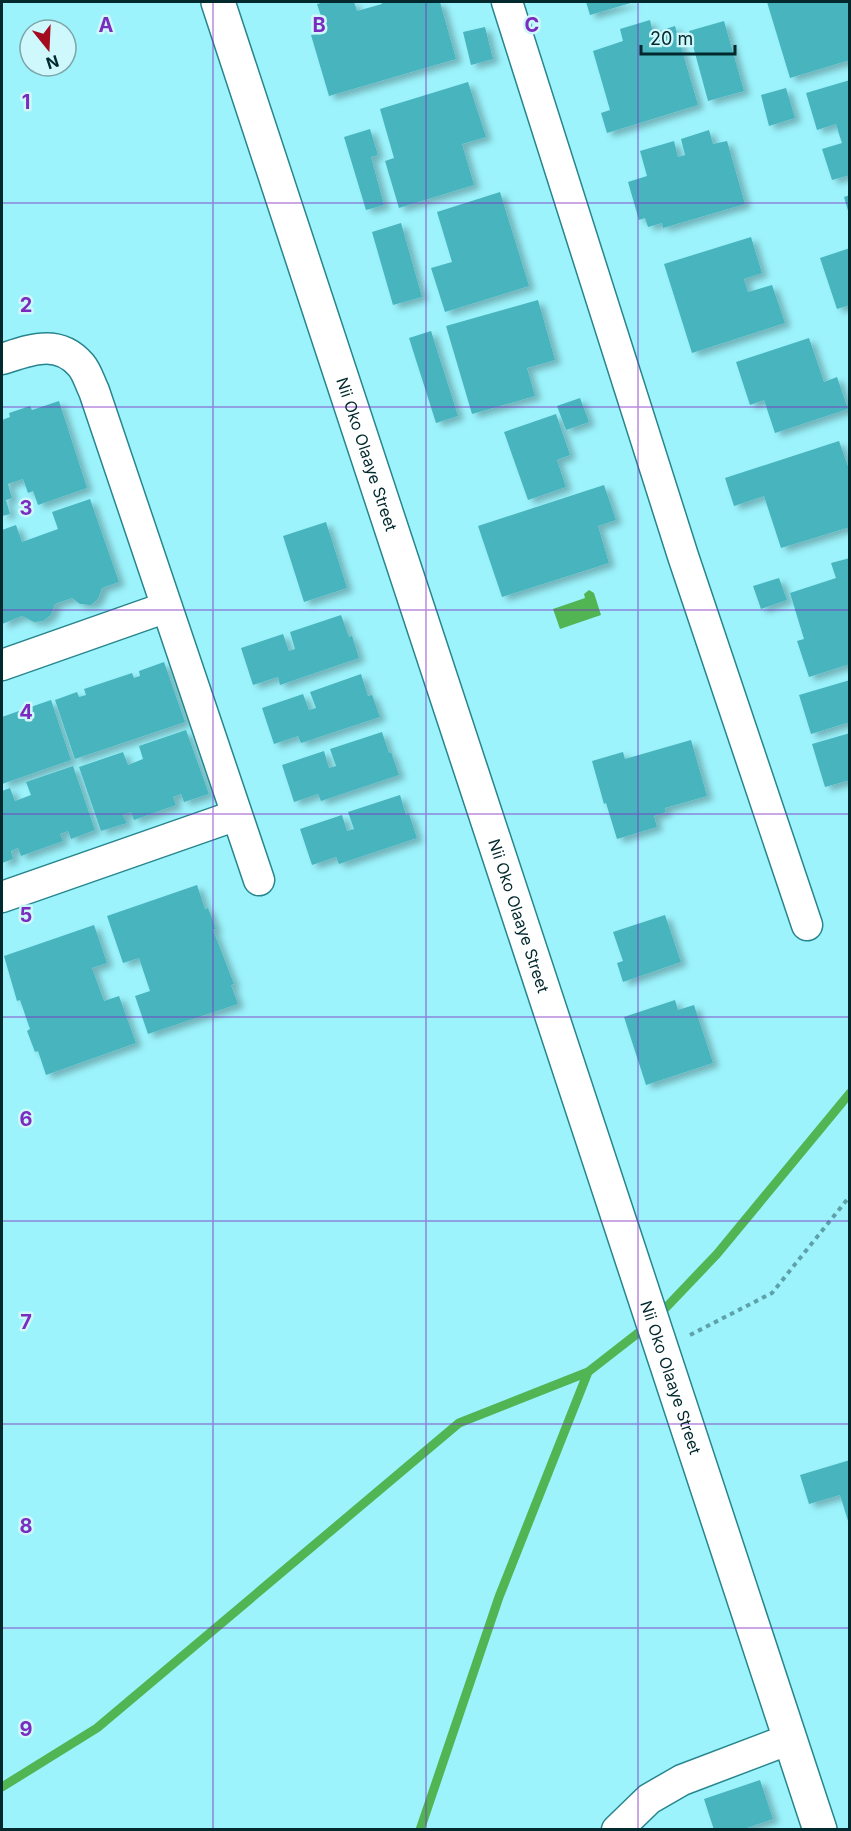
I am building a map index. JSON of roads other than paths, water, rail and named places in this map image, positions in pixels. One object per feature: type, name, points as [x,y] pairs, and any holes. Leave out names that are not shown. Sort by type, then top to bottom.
[{"type":"street","name":"Nii Oko Olaaye Street","points":[[218,2],[820,1830]]},
{"type":"street","points":[[507,2],[683,556],[807,925]]},
{"type":"street","points":[[2,359],[39,347],[66,352],[82,366],[94,391],[259,880]]},
{"type":"street","points":[[2,665],[167,607]]},
{"type":"street","points":[[2,897],[237,815]]},
{"type":"street","points":[[617,1830],[649,1799],[682,1780],[790,1739]]},
{"type":"waterway","points":[[657,1317],[717,1254],[850,1093]]},
{"type":"waterway","points":[[2,1787],[97,1728],[459,1423],[588,1372],[647,1326]]},
{"type":"waterway","points":[[420,1830],[499,1597],[588,1372]]}]
